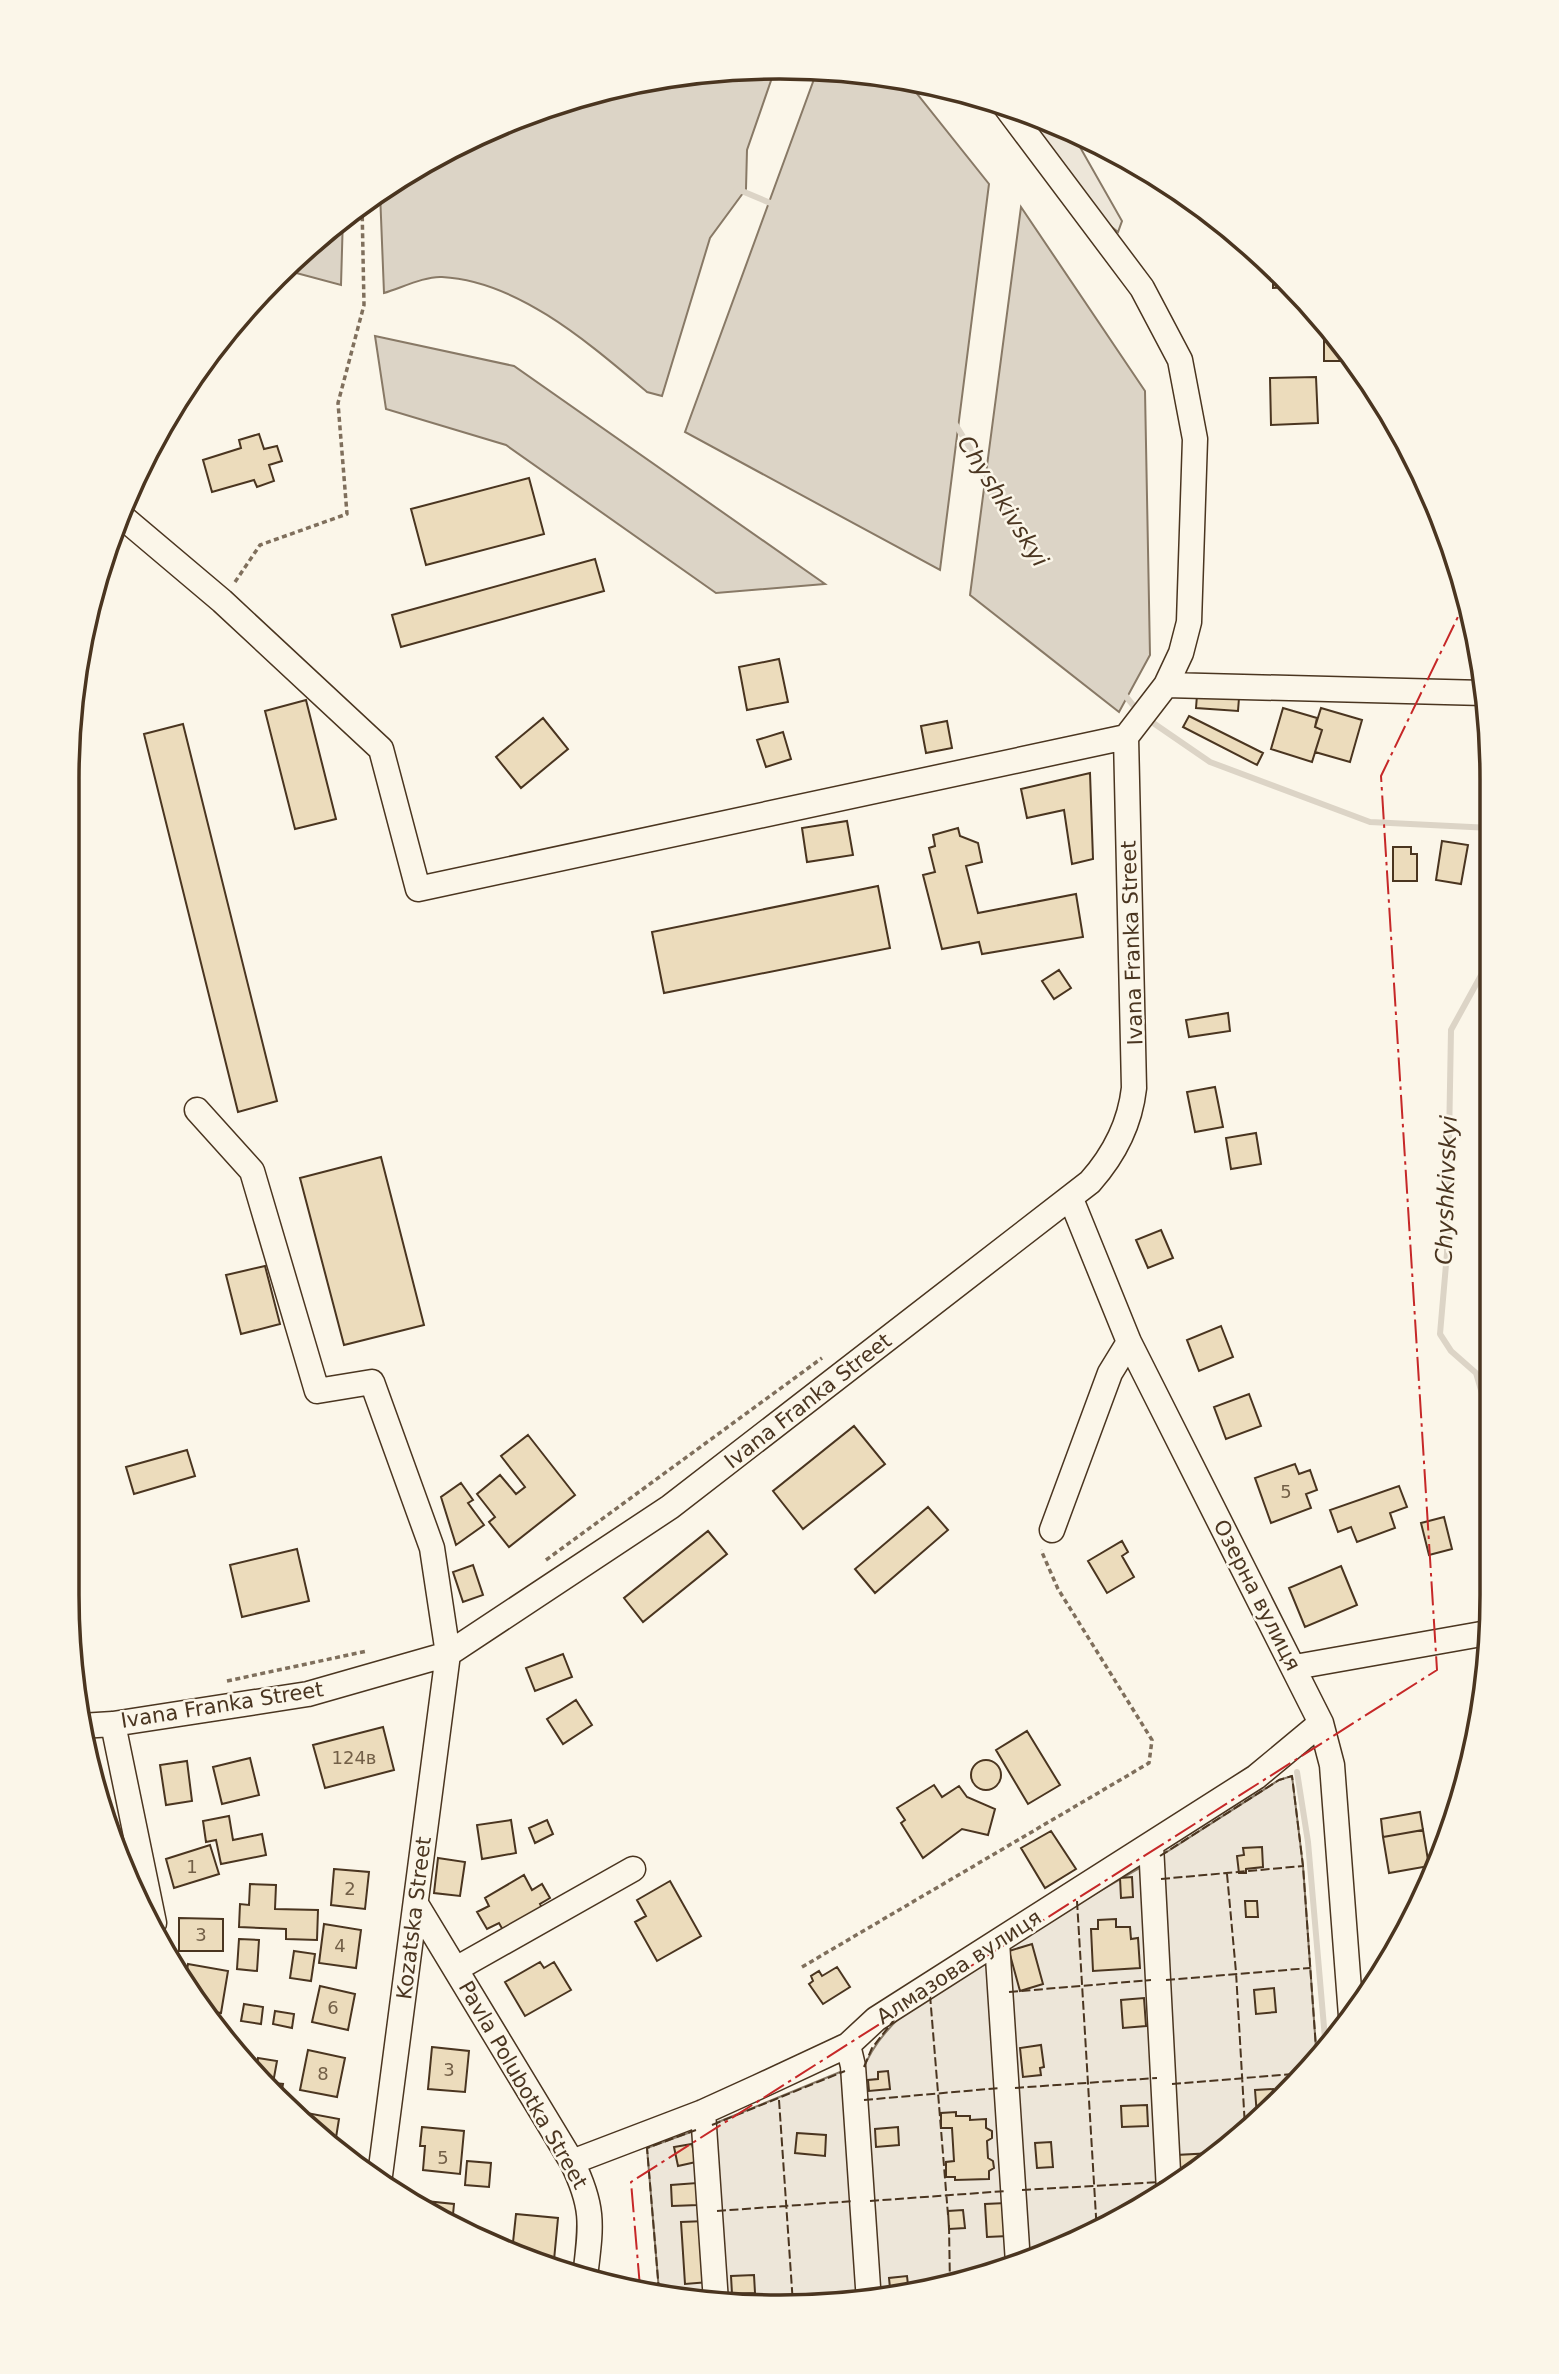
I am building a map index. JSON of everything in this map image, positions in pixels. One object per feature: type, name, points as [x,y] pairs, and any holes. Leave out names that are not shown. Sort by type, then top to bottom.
[{"type":"street","points":[[128,522],[222,601],[381,749],[418,889],[1131,730],[1163,691],[1181,653],[1189,622],[1195,439],[1180,360],[1142,288],[1016,120]]},
{"type":"street","points":[[1163,691],[1475,693]]},
{"type":"street","name":"Ivana Franka Street","points":[[91,1725],[308,1694],[448,1654],[670,1507],[1071,1199],[1101,1169],[1113,1152],[1131,1110],[1135,1065],[1131,730]]},
{"type":"street","name":"Kozatska Street","points":[[197,1110],[252,1171],[317,1391],[372,1382],[432,1548],[448,1654],[381,2170]]},
{"type":"street","name":"Озерна вулиця","points":[[1071,1199],[1129,1342],[1321,1723],[1332,1765],[1349,2002]]},
{"type":"street","points":[[1052,1530],[1110,1373],[1129,1342]]},
{"type":"street","points":[[1295,1667],[1479,1634]]},
{"type":"street","name":"Алмазова вулиця","points":[[572,2162],[703,2112],[848,2045],[876,2019],[1256,1777],[1321,1723]]},
{"type":"street","points":[[113,1724],[149,1900]]},
{"type":"street","points":[[1152,1845],[1168,2177]]},
{"type":"street","points":[[456,1969],[633,1869]]},
{"type":"street","name":"Pavla Polubotka Street","points":[[416,1903],[587,2191],[592,2217],[586,2267]]},
{"type":"street","points":[[997,1942],[1017,2253]]},
{"type":"street","points":[[848,2045],[853,2066],[868,2289]]},
{"type":"street","points":[[703,2112],[715,2292]]},
{"type":"path","points":[[222,601],[260,545],[347,514],[338,403],[364,305],[362,217]]},
{"type":"path","points":[[545,1560],[823,1357]]},
{"type":"path","points":[[802,1967],[1149,1763],[1152,1740],[1058,1589],[1041,1550],[1052,1530]]},
{"type":"path","points":[[224,1682],[372,1650]]},
{"type":"shaded area","points":[[1035,127],[1080,147],[1122,221],[1118,232],[1103,220]]},
{"type":"shaded area","points":[[1292,1776],[1303,1866],[1316,2045],[1275,2090],[1242,2121],[1177,2171],[1159,1857],[1279,1780]]},
{"type":"shaded area","points":[[1145,1865],[1163,2181],[1089,2223],[1025,2250],[1006,1945]]},
{"type":"shaded area","points":[[989,1954],[1012,2255],[916,2282],[875,2288],[862,2072],[884,2034],[915,2004]]},
{"type":"shaded area","points":[[845,2070],[860,2290],[780,2295],[722,2293],[711,2125]]},
{"type":"shaded area","points":[[699,2129],[709,2291],[658,2284],[647,2148]]},
{"type":"water","points":[[771,79],[747,150],[746,189],[710,238],[662,396],[647,392],[552,318],[499,290],[471,281],[435,277],[384,293],[380,204],[429,173],[511,132],[598,103],[688,85]]},
{"type":"water","points":[[814,80],[916,92],[989,184],[940,570],[685,432]]},
{"type":"water","points":[[1021,207],[1145,391],[1150,655],[1119,712],[970,595]]},
{"type":"water","points":[[343,232],[341,285],[296,273]]},
{"type":"water","points":[[375,336],[514,366],[825,584],[716,593],[506,445],[386,409]]},
{"type":"building","points":[[1324,339],[1341,361],[1324,361]]},
{"type":"building","points":[[1316,377],[1318,423],[1271,425],[1270,378]]},
{"type":"building","points":[[259,434],[264,449],[277,446],[282,461],[269,465],[274,481],[257,487],[254,480],[212,492],[203,460],[241,448],[239,440]]},
{"type":"building","points":[[529,478],[544,534],[426,565],[411,509]]},
{"type":"building","points":[[595,559],[604,591],[401,647],[392,615]]},
{"type":"building","points":[[779,659],[788,702],[747,710],[739,667]]},
{"type":"building","points":[[1197,695],[1239,698],[1238,711],[1196,708]]},
{"type":"building","points":[[306,700],[336,819],[295,829],[265,711]]},
{"type":"building","points":[[1283,708],[1317,718],[1315,727],[1322,730],[1312,762],[1271,749]]},
{"type":"building","points":[[1321,708],[1362,720],[1350,762],[1315,752],[1322,730],[1315,727]]},
{"type":"building","points":[[1189,716],[1263,753],[1257,765],[1183,727]]},
{"type":"building","points":[[543,718],[568,749],[521,788],[496,757]]},
{"type":"building","points":[[947,721],[952,748],[926,753],[921,726]]},
{"type":"building","points":[[183,724],[277,1101],[238,1112],[144,734]]},
{"type":"building","points":[[783,732],[791,759],[766,767],[757,740]]},
{"type":"building","points":[[1090,773],[1093,859],[1072,864],[1064,810],[1027,818],[1021,789]]},
{"type":"building","points":[[847,821],[853,855],[807,862],[802,828]]},
{"type":"building","points":[[958,828],[960,836],[978,843],[982,862],[966,866],[978,913],[1076,894],[1083,937],[982,954],[979,942],[942,949],[923,875],[935,872],[929,848],[935,846],[933,835]]},
{"type":"building","points":[[1442,841],[1468,845],[1461,884],[1436,880]]},
{"type":"building","points":[[1393,847],[1411,847],[1411,854],[1417,854],[1417,881],[1393,881]]},
{"type":"building","points":[[878,886],[890,948],[664,993],[652,932]]},
{"type":"building","points":[[1059,970],[1071,988],[1054,999],[1042,981]]},
{"type":"building","points":[[1228,1013],[1230,1031],[1189,1037],[1186,1020]]},
{"type":"building","points":[[1215,1087],[1223,1127],[1195,1132],[1187,1092]]},
{"type":"building","points":[[1256,1133],[1261,1164],[1231,1169],[1226,1138]]},
{"type":"building","points":[[381,1157],[424,1325],[344,1345],[300,1178]]},
{"type":"building","points":[[1161,1230],[1173,1258],[1148,1268],[1136,1240]]},
{"type":"building","points":[[265,1266],[280,1324],[241,1334],[226,1275]]},
{"type":"building","points":[[1221,1326],[1233,1357],[1199,1371],[1187,1340]]},
{"type":"building","points":[[1249,1394],[1261,1426],[1226,1439],[1214,1407]]},
{"type":"building","points":[[854,1426],[885,1464],[803,1529],[773,1491]]},
{"type":"building","points":[[528,1435],[575,1495],[509,1547],[489,1522],[495,1517],[477,1494],[500,1475],[516,1494],[525,1487],[501,1456]]},
{"type":"building","points":[[187,1450],[195,1476],[134,1494],[126,1467]]},
{"type":"building","points":[[1295,1464],[1299,1474],[1310,1470],[1317,1490],[1306,1494],[1311,1508],[1271,1523],[1255,1478]]},
{"type":"building","points":[[461,1483],[473,1500],[468,1503],[484,1525],[456,1545],[441,1497]]},
{"type":"building","points":[[1399,1486],[1407,1507],[1390,1513],[1395,1528],[1357,1542],[1351,1527],[1338,1532],[1330,1510]]},
{"type":"building","points":[[928,1507],[948,1530],[875,1593],[855,1569]]},
{"type":"building","points":[[1444,1517],[1452,1549],[1429,1555],[1421,1523]]},
{"type":"building","points":[[708,1531],[727,1554],[643,1622],[624,1598]]},
{"type":"building","points":[[1122,1541],[1128,1552],[1122,1556],[1134,1577],[1107,1593],[1088,1561]]},
{"type":"building","points":[[297,1549],[309,1601],[242,1617],[230,1565]]},
{"type":"building","points":[[473,1565],[483,1595],[463,1602],[453,1572]]},
{"type":"building","points":[[1341,1566],[1357,1605],[1305,1627],[1289,1588]]},
{"type":"building","points":[[563,1654],[572,1677],[535,1691],[526,1668]]},
{"type":"building","points":[[576,1700],[592,1725],[563,1744],[547,1719]]},
{"type":"building","points":[[383,1727],[394,1770],[325,1788],[313,1745]]},
{"type":"building","points":[[1027,1731],[1060,1785],[1028,1804],[996,1750]]},
{"type":"building","points":[[250,1758],[259,1795],[222,1804],[213,1767]]},
{"type":"building","points":[[986,1760],[992,1761],[1000,1769],[1000,1781],[992,1789],[986,1790],[980,1789],[972,1781],[971,1775],[972,1769],[980,1761]]},
{"type":"building","points":[[187,1761],[192,1801],[166,1805],[160,1765]]},
{"type":"building","points":[[934,1785],[942,1797],[959,1786],[967,1797],[995,1809],[988,1835],[962,1829],[923,1858],[901,1823],[905,1820],[897,1808]]},
{"type":"building","points":[[1420,1812],[1423,1830],[1383,1837],[1381,1819]]},
{"type":"building","points":[[229,1816],[233,1840],[262,1834],[266,1855],[221,1864],[216,1840],[206,1842],[203,1821]]},
{"type":"building","points":[[511,1820],[516,1853],[482,1859],[477,1825]]},
{"type":"building","points":[[547,1820],[553,1834],[535,1843],[529,1828]]},
{"type":"building","points":[[1423,1830],[1428,1860],[1425,1867],[1389,1873],[1383,1837]]},
{"type":"building","points":[[1051,1831],[1076,1869],[1045,1888],[1021,1848]]},
{"type":"building","points":[[210,1845],[219,1874],[174,1888],[166,1859]]},
{"type":"building","points":[[1262,1847],[1263,1867],[1246,1869],[1246,1873],[1239,1873],[1237,1856],[1244,1855],[1243,1848]]},
{"type":"building","points":[[438,1858],[465,1862],[460,1896],[434,1893]]},
{"type":"building","points":[[334,1869],[369,1872],[365,1909],[331,1905]]},
{"type":"building","points":[[524,1875],[532,1890],[542,1884],[550,1898],[540,1904],[543,1910],[504,1932],[499,1923],[487,1929],[477,1912],[489,1906],[485,1898]]},
{"type":"building","points":[[1132,1877],[1133,1897],[1121,1898],[1120,1878]]},
{"type":"building","points":[[670,1881],[701,1936],[657,1961],[635,1922],[646,1916],[637,1900]]},
{"type":"building","points":[[250,1884],[276,1885],[275,1909],[318,1910],[317,1940],[286,1939],[286,1929],[239,1927],[240,1904],[249,1905]]},
{"type":"building","points":[[1245,1901],[1257,1901],[1258,1917],[1246,1917]]},
{"type":"building","points":[[179,1918],[223,1919],[223,1951],[179,1951]]},
{"type":"building","points":[[1116,1919],[1116,1927],[1130,1927],[1131,1939],[1138,1938],[1140,1968],[1093,1971],[1091,1929],[1098,1929],[1098,1920]]},
{"type":"building","points":[[324,1924],[361,1930],[356,1968],[319,1963]]},
{"type":"building","points":[[239,1939],[259,1940],[257,1971],[237,1969]]},
{"type":"building","points":[[1032,1944],[1043,1984],[1020,1991],[1009,1951]]},
{"type":"building","points":[[294,1951],[315,1954],[311,1981],[290,1978]]},
{"type":"building","points":[[540,1962],[544,1968],[554,1962],[571,1990],[525,2016],[505,1982]]},
{"type":"building","points":[[188,1964],[228,1971],[221,2013],[218,2012],[187,1968]]},
{"type":"building","points":[[837,1967],[850,1987],[823,2004],[809,1984],[813,1981],[811,1976],[819,1971],[822,1976]]},
{"type":"building","points":[[320,1986],[355,1994],[348,2030],[312,2022]]},
{"type":"building","points":[[1274,1988],[1276,2012],[1256,2014],[1254,1990]]},
{"type":"building","points":[[1144,1998],[1146,2026],[1123,2028],[1121,2000]]},
{"type":"building","points":[[244,2004],[263,2007],[261,2024],[241,2021]]},
{"type":"building","points":[[275,2011],[294,2014],[292,2028],[273,2024]]},
{"type":"building","points":[[1041,2045],[1044,2067],[1040,2068],[1041,2075],[1023,2077],[1020,2048]]},
{"type":"building","points":[[432,2047],[469,2051],[465,2092],[428,2089]]},
{"type":"building","points":[[308,2050],[345,2058],[337,2097],[300,2090]]},
{"type":"building","points":[[258,2058],[277,2061],[274,2079],[258,2062]]},
{"type":"building","points":[[888,2071],[890,2089],[869,2091],[868,2080],[878,2079],[878,2072]]},
{"type":"building","points":[[1273,2089],[1273,2092],[1256,2108],[1255,2090]]},
{"type":"building","points":[[1147,2105],[1148,2126],[1122,2127],[1121,2106]]},
{"type":"building","points":[[956,2112],[956,2116],[970,2116],[970,2120],[986,2119],[986,2128],[992,2131],[992,2138],[987,2141],[988,2158],[993,2161],[994,2168],[989,2171],[989,2179],[955,2180],[955,2177],[946,2177],[946,2162],[954,2161],[952,2128],[941,2128],[941,2113]]},
{"type":"building","points":[[309,2113],[339,2119],[336,2136]]},
{"type":"building","points":[[422,2127],[464,2131],[460,2174],[423,2170],[425,2146],[420,2146]]},
{"type":"building","points":[[898,2127],[899,2145],[876,2147],[875,2129]]},
{"type":"building","points":[[797,2133],[826,2135],[825,2156],[795,2153]]},
{"type":"building","points":[[1051,2142],[1053,2167],[1037,2168],[1035,2143]]},
{"type":"building","points":[[692,2144],[696,2162],[678,2166],[674,2147]]},
{"type":"building","points":[[1201,2154],[1178,2170],[1176,2155]]},
{"type":"building","points":[[467,2161],[491,2163],[489,2187],[465,2185]]},
{"type":"building","points":[[697,2183],[698,2205],[672,2206],[671,2185]]},
{"type":"building","points":[[430,2201],[454,2204],[453,2214]]},
{"type":"building","points":[[1006,2203],[1008,2236],[987,2237],[985,2204]]},
{"type":"building","points":[[963,2210],[965,2228],[949,2229],[948,2211]]},
{"type":"building","points":[[516,2214],[558,2218],[554,2258],[513,2243]]},
{"type":"building","points":[[706,2221],[709,2282],[685,2284],[681,2222]]},
{"type":"building","points":[[754,2275],[755,2293],[732,2294],[731,2276]]},
{"type":"building","points":[[907,2276],[908,2283],[890,2286],[889,2278]]},
{"type":"waterway","name":"Chyshkivskyi","points":[[737,189],[775,205]]},
{"type":"waterway","name":"Chyshkivskyi","points":[[954,422],[989,479]]},
{"type":"waterway","name":"Chyshkivskyi","points":[[1123,693],[1138,711]]},
{"type":"waterway","name":"Chyshkivskyi","points":[[1146,718],[1210,762],[1370,822],[1480,827]]},
{"type":"waterway","name":"Chyshkivskyi","points":[[1480,977],[1451,1030],[1447,1253],[1440,1334],[1451,1351],[1476,1373],[1480,1387]]},
{"type":"waterway","points":[[1297,1772],[1308,1842],[1325,2034]]},
{"type":"fence","points":[[1160,1856],[1279,1780],[1292,1776],[1303,1866],[1316,2045]]},
{"type":"fence","points":[[1161,1879],[1303,1866]]},
{"type":"fence","points":[[1227,1874],[1245,2119]]},
{"type":"fence","points":[[1077,1901],[1096,2219]]},
{"type":"fence","points":[[1166,1980],[1310,1968]]},
{"type":"fence","points":[[1009,1992],[1151,1980]]},
{"type":"fence","points":[[930,1995],[948,2215]]},
{"type":"fence","points":[[864,2067],[872,2048],[894,2020]]},
{"type":"fence","points":[[712,2125],[845,2071]]},
{"type":"fence","points":[[1172,2084],[1290,2074]]},
{"type":"fence","points":[[1015,2088],[1157,2078]]},
{"type":"fence","points":[[864,2100],[1000,2088]]},
{"type":"fence","points":[[779,2100],[792,2295]]},
{"type":"fence","points":[[658,2284],[647,2148],[696,2130]]},
{"type":"fence","points":[[1022,2190],[1161,2182]]},
{"type":"fence","points":[[870,2201],[1006,2191]]},
{"type":"fence","points":[[717,2211],[854,2201]]},
{"type":"fence","points":[[949,2225],[950,2274]]},
{"type":"power","points":[[639,2281],[631,2182],[1437,1670],[1381,776],[1460,613]]}]
